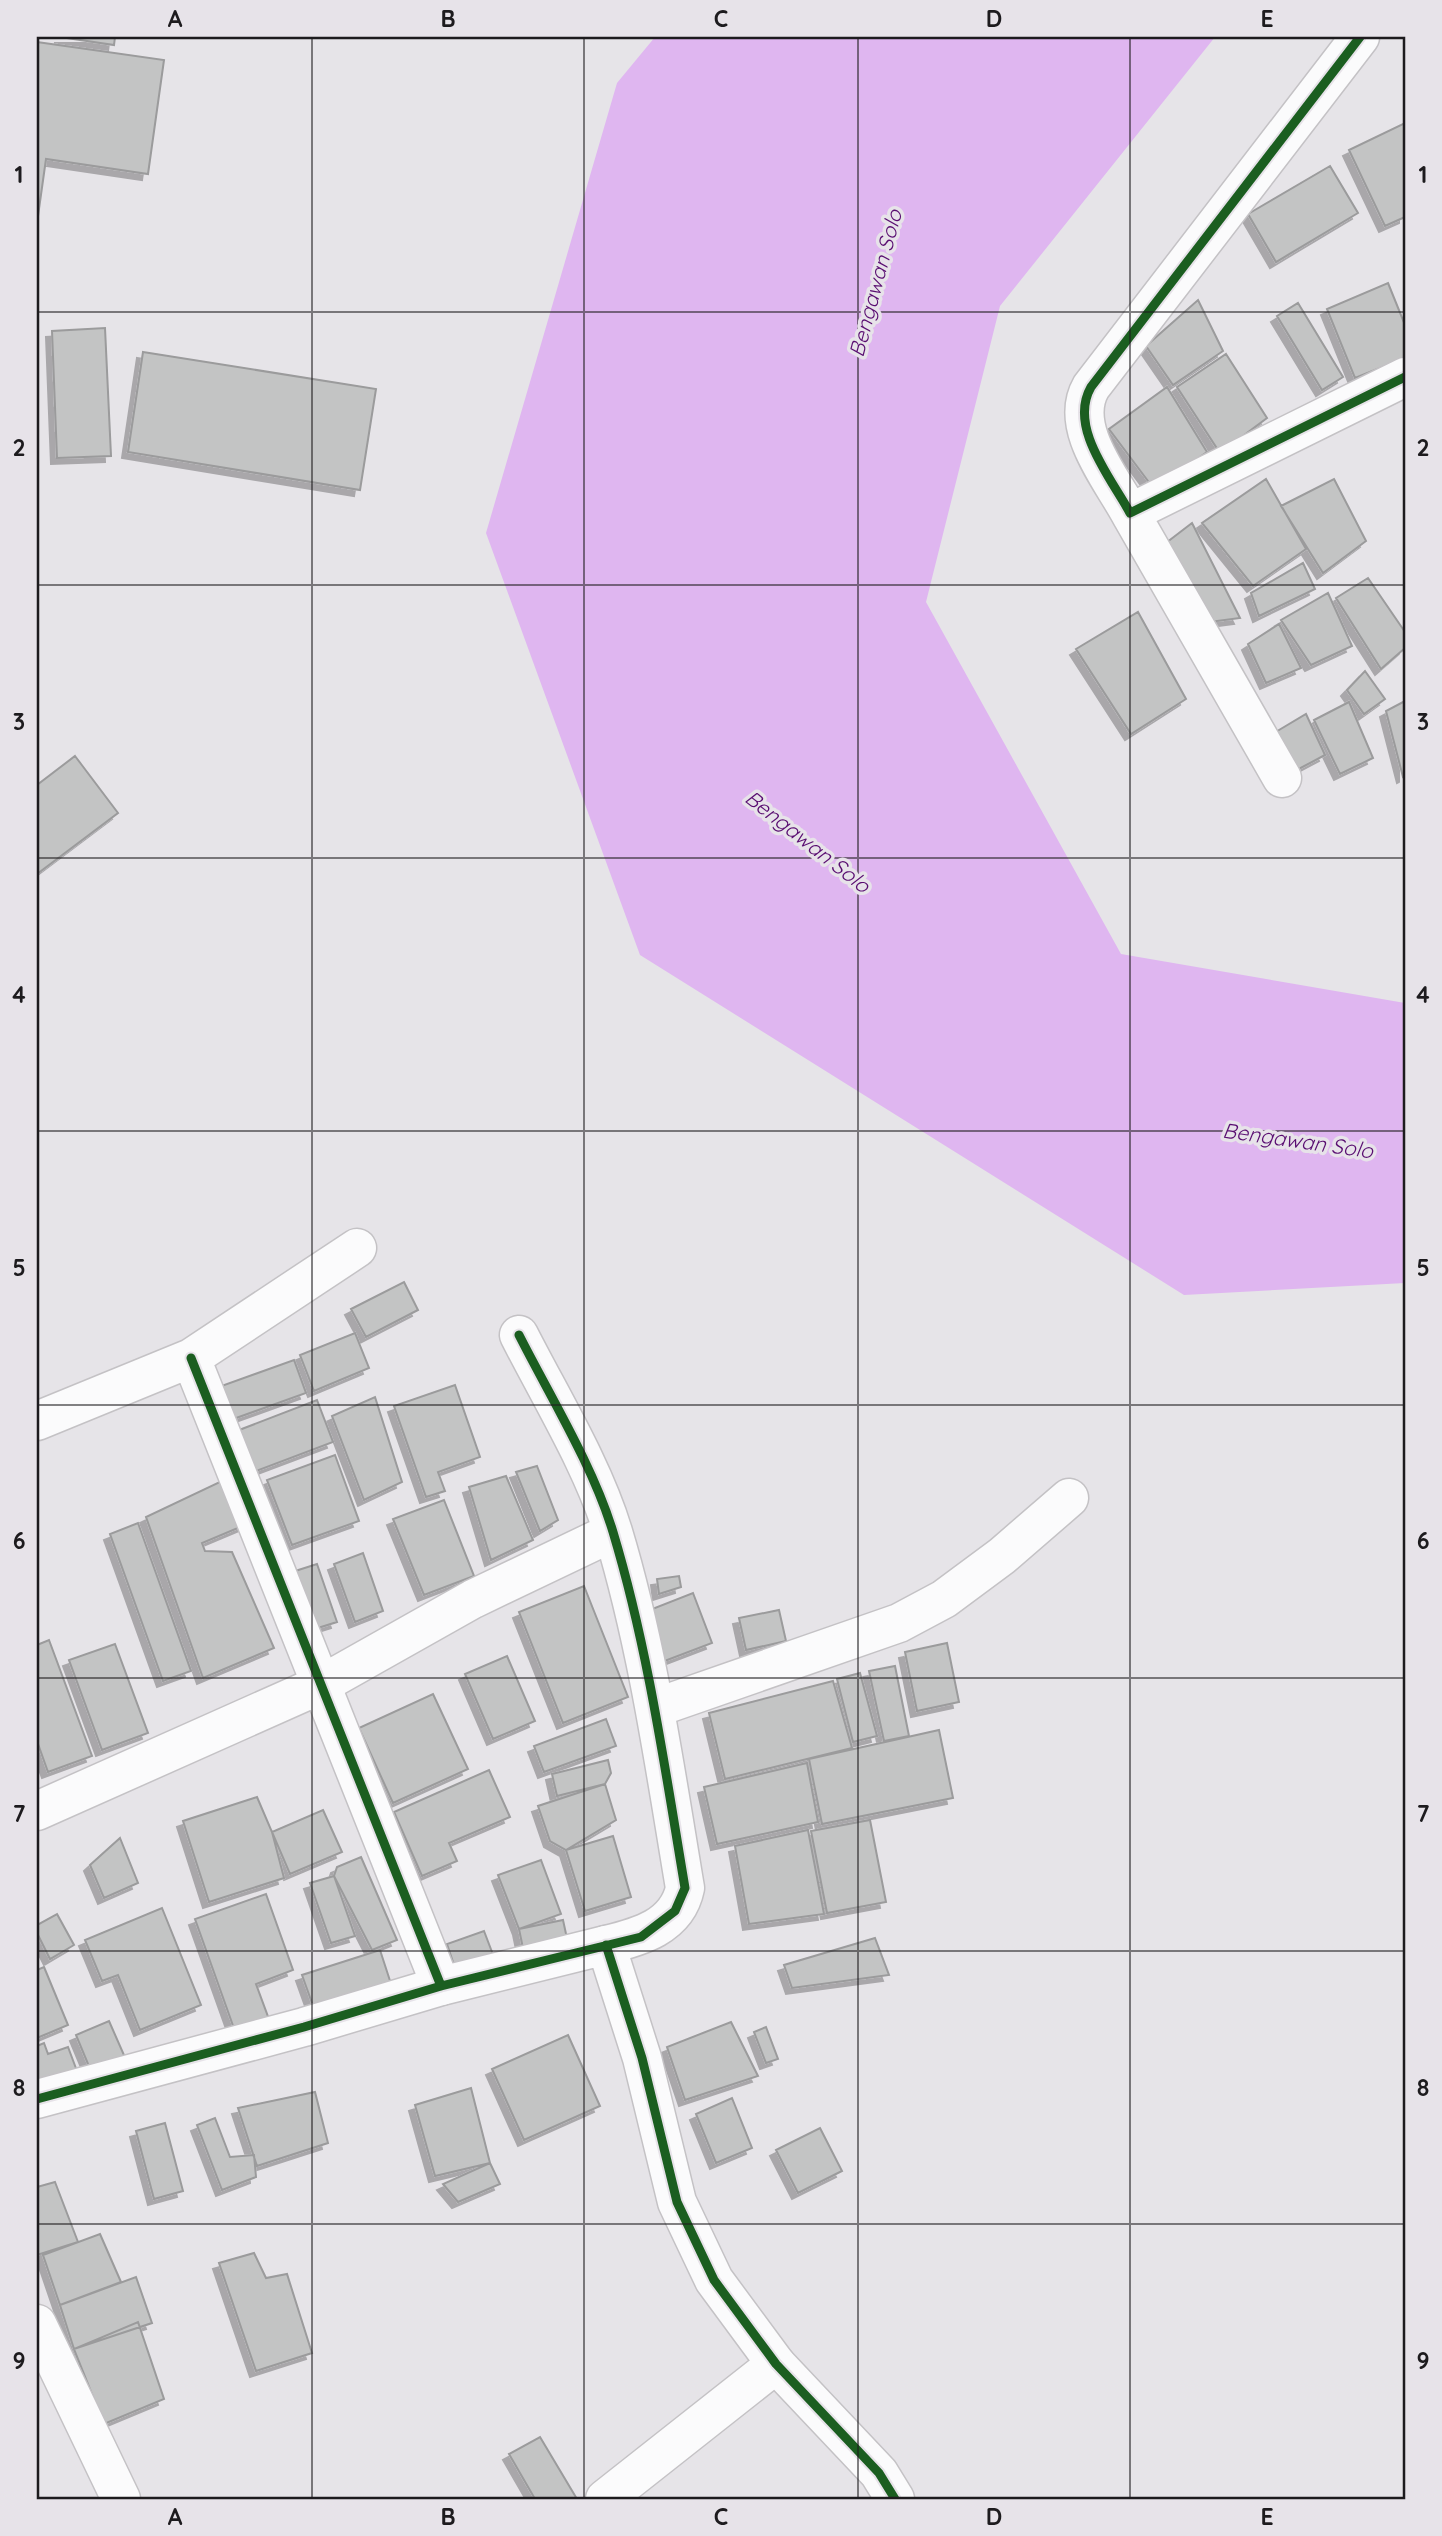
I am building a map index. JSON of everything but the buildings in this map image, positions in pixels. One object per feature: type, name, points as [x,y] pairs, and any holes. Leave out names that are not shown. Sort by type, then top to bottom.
[{"type":"street","points":[[1282,778],[1090,439],[1084,424],[1083,400],[1360,37]]},
{"type":"street","points":[[1130,513],[1405,377]]},
{"type":"street","points":[[37,1422],[191,1358],[357,1248]]},
{"type":"street","points":[[37,2099],[304,2027],[441,1986],[606,1945],[653,1931],[675,1911],[685,1888],[655,1708],[613,1532],[600,1496],[519,1335]]},
{"type":"street","points":[[191,1358],[441,1986]]},
{"type":"street","points":[[655,1708],[899,1623],[954,1592],[1002,1556],[1069,1498]]},
{"type":"street","points":[[37,1811],[322,1684],[473,1600],[613,1532]]},
{"type":"street","points":[[606,1945],[642,2058],[677,2202],[714,2280],[776,2364],[887,2486]]},
{"type":"street","points":[[37,2323],[121,2499]]},
{"type":"street","points":[[605,2499],[776,2364]]},
{"type":"water","name":"Bengawan Solo","points":[[655,37],[1215,37],[1000,306],[926,602],[1121,954],[1405,1003],[1405,1283],[1184,1295],[640,955],[486,533],[617,83]]},
{"type":"cycle path","points":[[1360,37],[1091,387],[1085,402],[1085,419],[1095,452],[1130,513],[1405,377]]},
{"type":"cycle path","points":[[37,2099],[304,2027],[441,1986],[641,1937],[675,1911],[685,1888],[655,1709],[625,1576],[605,1507],[570,1432],[519,1335]]},
{"type":"cycle path","points":[[191,1358],[441,1986]]},
{"type":"cycle path","points":[[606,1945],[642,2058],[677,2202],[714,2280],[776,2364],[879,2473],[895,2499]]}]
